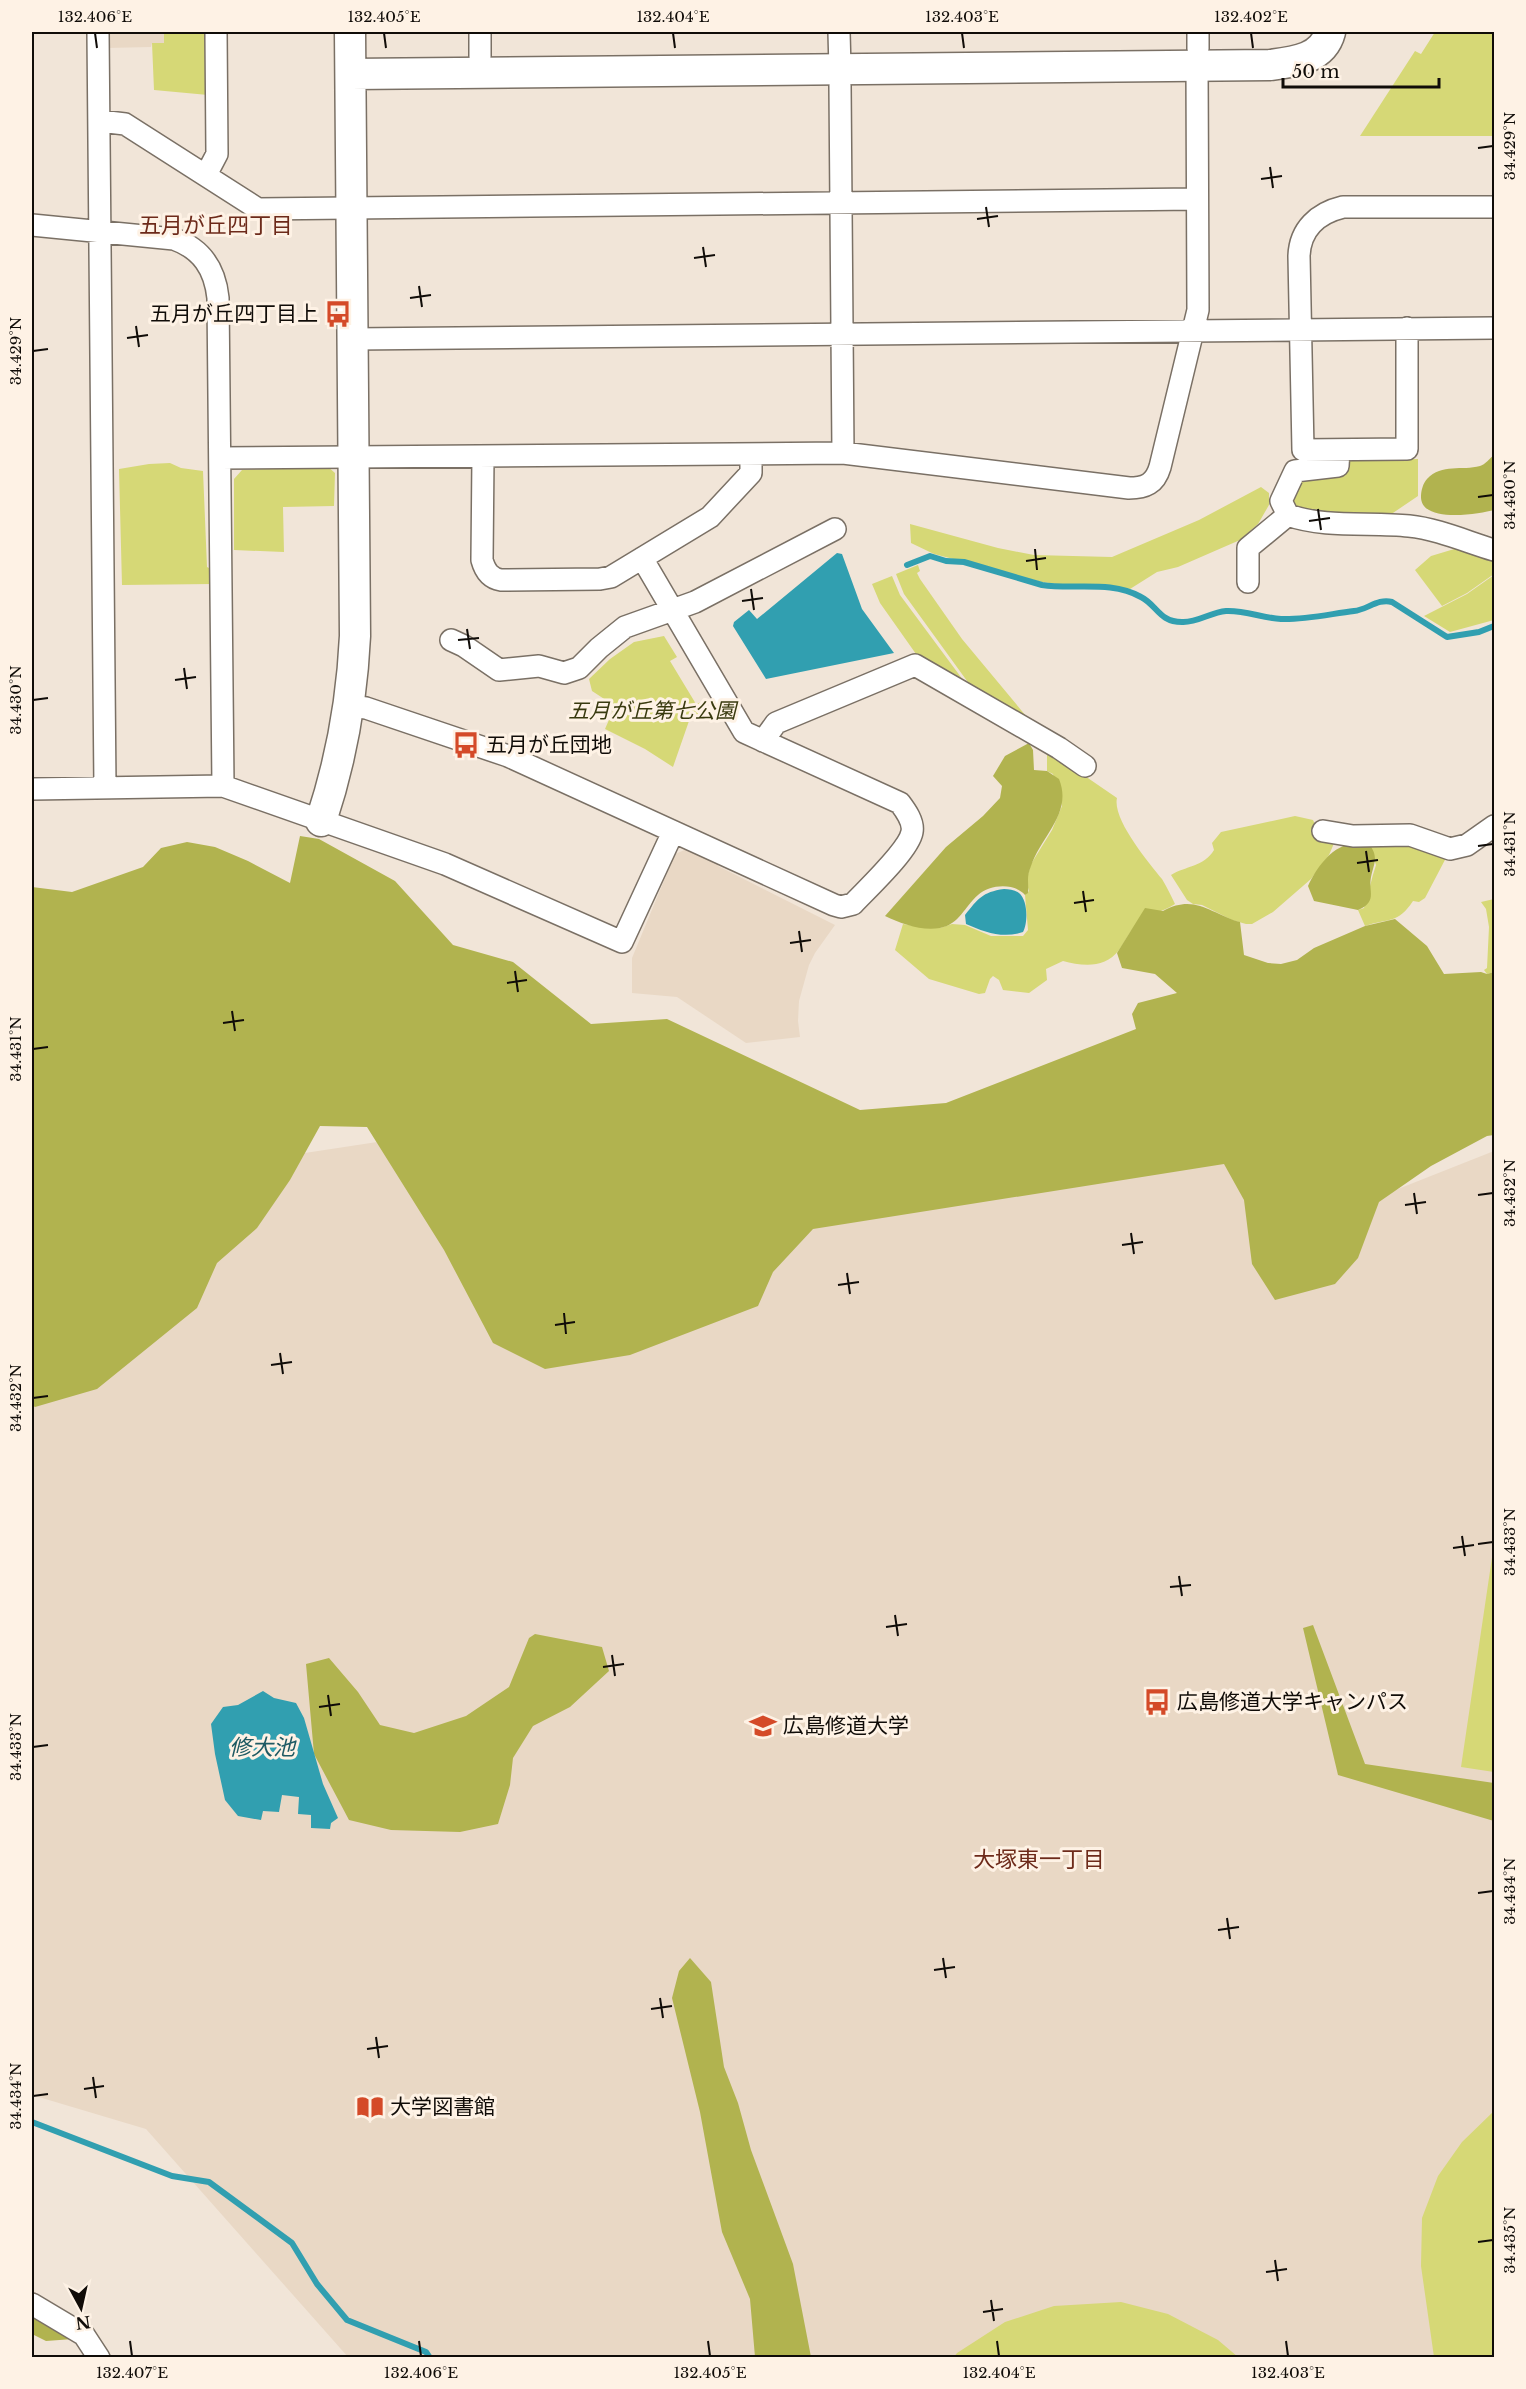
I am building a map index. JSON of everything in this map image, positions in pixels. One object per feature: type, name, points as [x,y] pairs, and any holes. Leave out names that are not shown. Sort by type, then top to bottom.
[{"type":"street","points":[[98,32],[105,789]]},
{"type":"street","points":[[206,175],[217,154],[216,32]]},
{"type":"street","points":[[321,821],[340,756],[349,706],[355,636],[350,32]]},
{"type":"street","points":[[480,32],[480,57]]},
{"type":"street","points":[[839,32],[843,453]]},
{"type":"street","points":[[351,74],[840,77],[1197,49],[1269,65],[1301,60],[1323,47],[1330,32]]},
{"type":"street","points":[[220,458],[843,453],[1129,488],[1148,486],[1160,467],[1198,310],[1197,49]]},
{"type":"street","points":[[100,121],[125,124],[258,209],[1196,199]]},
{"type":"street","points":[[1407,328],[1407,449],[1303,450],[1299,247],[1311,224],[1324,212],[1343,207],[1494,207]]},
{"type":"street","points":[[32,225],[162,236],[185,243],[201,255],[213,272],[218,298],[223,786]]},
{"type":"street","points":[[353,339],[1494,328]]},
{"type":"street","points":[[1339,450],[1338,466],[1295,471],[1281,501],[1288,515],[1353,524],[1410,526],[1494,550]]},
{"type":"street","points":[[483,457],[482,560],[483,566],[493,579],[606,579],[715,513],[751,473],[751,454]]},
{"type":"street","points":[[1248,582],[1248,548],[1288,515]]},
{"type":"street","points":[[451,640],[464,646],[499,670],[539,666],[564,673],[579,668],[598,648],[625,627],[705,598],[835,529]]},
{"type":"street","points":[[349,706],[366,708],[508,756],[834,904],[841,907],[853,904],[908,843],[913,830],[909,814],[900,803],[744,732],[642,558]]},
{"type":"street","points":[[763,741],[776,723],[915,665],[1059,748],[1085,766]]},
{"type":"street","points":[[32,789],[223,786],[445,864],[622,942],[673,832]]},
{"type":"street","points":[[1323,831],[1353,836],[1389,833],[1410,835],[1450,849],[1467,845],[1494,826]]},
{"type":"street","points":[[32,2304],[84,2336],[99,2358]]},
{"type":"shaded area","points":[[107,32],[164,32],[164,43],[152,43],[151,47],[107,48]]},
{"type":"shaded area","points":[[1494,455],[1494,510],[1452,515],[1430,511],[1423,505],[1422,487],[1433,474],[1446,469],[1480,466]]},
{"type":"shaded area","points":[[1029,743],[1033,750],[1034,770],[1047,771],[1059,779],[1062,803],[1059,814],[1029,870],[1028,893],[1025,895],[1015,888],[1002,886],[983,891],[952,923],[940,928],[926,929],[912,926],[885,916],[946,847],[983,816],[1000,798],[1002,786],[993,776],[1005,756]]},
{"type":"shaded area","points":[[300,836],[319,839],[395,881],[453,945],[513,962],[591,1024],[667,1019],[860,1110],[946,1103],[1136,1029],[1132,1014],[1138,1003],[1177,993],[1155,974],[1122,968],[1117,953],[1145,908],[1163,911],[1174,906],[1194,904],[1240,922],[1244,955],[1268,963],[1281,964],[1297,960],[1314,948],[1365,926],[1395,919],[1427,946],[1444,974],[1494,972],[1494,1135],[1487,1136],[1431,1166],[1379,1202],[1358,1258],[1335,1284],[1275,1300],[1252,1264],[1244,1200],[1224,1164],[813,1229],[773,1272],[758,1306],[630,1355],[545,1369],[493,1343],[444,1250],[367,1127],[320,1126],[290,1180],[257,1228],[217,1263],[197,1308],[97,1389],[35,1407],[32,1405],[32,887],[72,892],[143,867],[161,848],[187,842],[215,847],[290,883]]},
{"type":"shaded area","points":[[1350,844],[1369,844],[1374,853],[1370,900],[1358,910],[1314,901],[1308,886],[1315,873],[1324,860],[1336,850]]},
{"type":"shaded area","points":[[687,849],[835,925],[809,965],[799,1001],[800,1037],[746,1043],[677,997],[632,993],[632,958],[675,854]]},
{"type":"shaded area","name":"広島修道大学","points":[[410,1137],[755,1228],[1227,1144],[1307,1225],[1494,1151],[1494,2357],[348,2357],[146,2129],[32,2095],[32,1356],[253,1161]]},
{"type":"shaded area","points":[[1313,1625],[1365,1764],[1494,1783],[1494,1821],[1338,1775],[1303,1628]]},
{"type":"shaded area","points":[[535,1634],[602,1647],[609,1671],[570,1707],[533,1726],[513,1758],[510,1785],[498,1824],[460,1832],[391,1830],[349,1820],[314,1754],[306,1664],[329,1658],[358,1692],[380,1725],[414,1733],[466,1716],[509,1687],[529,1638]]},
{"type":"shaded area","points":[[690,1958],[711,1982],[724,2067],[738,2103],[751,2150],[793,2264],[811,2357],[755,2357],[750,2299],[722,2232],[700,2112],[672,1998],[679,1971]]},
{"type":"shaded area","points":[[32,2310],[73,2339],[46,2341],[32,2334]]},
{"type":"green space","points":[[164,32],[208,32],[208,95],[154,90],[152,43],[164,43]]},
{"type":"green space","points":[[1435,32],[1493,32],[1494,136],[1360,136],[1415,51],[1421,54]]},
{"type":"green space","points":[[1418,459],[1418,496],[1387,517],[1296,507],[1290,500],[1298,479],[1347,473],[1348,460]]},
{"type":"green space","points":[[170,463],[181,468],[203,471],[207,567],[211,569],[212,584],[122,585],[119,469]]},
{"type":"green space","points":[[327,466],[335,473],[334,506],[283,507],[284,552],[234,550],[234,479],[242,470]]},
{"type":"green space","points":[[1261,487],[1269,493],[1269,505],[1258,524],[1240,540],[1178,567],[1157,572],[1130,589],[1102,584],[1064,585],[1042,582],[934,554],[911,543],[910,524],[998,548],[1034,555],[1112,557],[1199,520]]},
{"type":"green space","points":[[1461,547],[1494,557],[1494,574],[1467,593],[1442,606],[1415,570],[1431,556]]},
{"type":"green space","points":[[918,565],[920,571],[917,573],[920,579],[962,639],[1031,722],[975,692],[904,594],[896,574]]},
{"type":"green space","points":[[1494,575],[1494,620],[1450,632],[1424,616],[1467,594]]},
{"type":"green space","points":[[892,576],[900,595],[969,688],[922,661],[880,603],[872,584]]},
{"type":"green space","name":"五月が丘第七公園","points":[[664,636],[677,657],[670,661],[696,704],[704,701],[709,709],[689,721],[673,767],[645,749],[605,729],[615,706],[592,691],[589,679],[610,659],[634,642]]},
{"type":"green space","points":[[1047,750],[1117,798],[1117,807],[1126,829],[1162,879],[1175,904],[1138,923],[1119,950],[1107,960],[1093,965],[1063,961],[1046,969],[1047,980],[1029,993],[1003,990],[999,980],[993,976],[985,993],[979,994],[929,979],[895,950],[903,924],[927,928],[940,928],[952,924],[965,925],[991,936],[1023,936],[1028,930],[1025,895],[1029,891],[1026,881],[1031,864],[1052,830],[1062,806],[1053,774],[1047,771]]},
{"type":"green space","points":[[1295,816],[1313,820],[1320,835],[1335,841],[1329,855],[1311,879],[1273,912],[1252,924],[1232,920],[1202,905],[1193,904],[1187,900],[1171,875],[1200,863],[1210,856],[1214,850],[1212,843],[1221,832]]},
{"type":"green space","points":[[1392,840],[1447,856],[1425,898],[1419,902],[1413,901],[1397,917],[1365,926],[1358,910],[1364,908],[1376,865],[1369,844]]},
{"type":"green space","points":[[1494,899],[1494,972],[1487,974],[1484,970],[1487,968],[1489,927],[1486,909],[1481,902]]},
{"type":"green space","points":[[1494,1544],[1494,1772],[1461,1767]]},
{"type":"green space","points":[[1494,2111],[1494,2357],[1434,2357],[1421,2266],[1422,2218],[1438,2176],[1462,2142]]},
{"type":"green space","points":[[1121,2302],[1168,2314],[1218,2340],[1238,2357],[954,2357],[1005,2322],[1054,2306]]},
{"type":"water","points":[[837,553],[842,554],[862,609],[894,653],[766,679],[733,626],[734,622],[749,610],[757,619]]},
{"type":"water","points":[[1004,889],[1012,890],[1022,896],[1026,906],[1023,932],[1001,935],[966,924],[965,915],[977,901],[985,894]]},
{"type":"water","name":"修大池","points":[[263,1691],[274,1698],[296,1703],[304,1718],[323,1784],[338,1818],[331,1823],[330,1829],[311,1828],[311,1815],[298,1814],[299,1797],[282,1795],[279,1812],[263,1811],[261,1820],[238,1816],[225,1800],[211,1724],[223,1707],[238,1705]]},
{"type":"waterway","points":[[907,565],[930,556],[946,561],[964,562],[1042,585],[1117,589],[1141,597],[1163,616],[1182,622],[1226,611],[1281,619],[1299,619],[1359,610],[1387,601],[1447,637],[1479,632],[1494,626]]},
{"type":"waterway","points":[[32,2122],[172,2176],[209,2182],[292,2243],[317,2284],[347,2320],[426,2352],[430,2358]]},
{"type":"place","name":"五月が丘四丁目上","points":[[338,314]]},
{"type":"place","name":"五月が丘団地","points":[[466,745]]},
{"type":"place","name":"広島修道大学キャンパス","points":[[1157,1702]]},
{"type":"place","name":"広島修道大学","points":[[763,1726]]},
{"type":"place","name":"大学図書館","points":[[370,2107]]},
{"type":"district","name":"五月が丘四丁目","points":[[216,225]]},
{"type":"district","name":"大塚東一丁目","points":[[1039,1859]]}]
